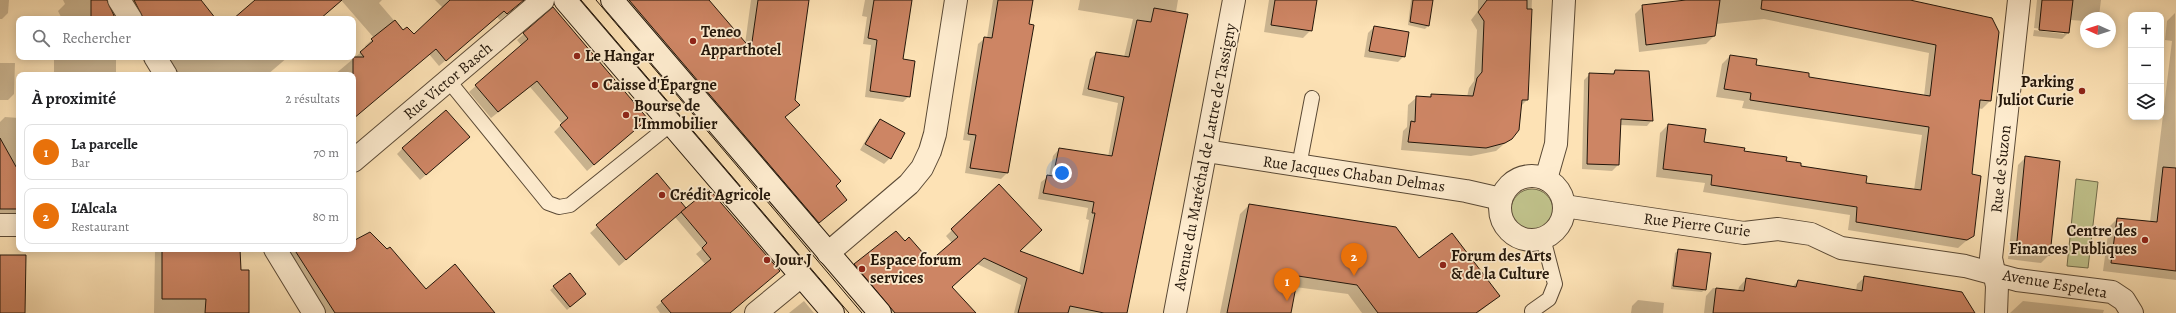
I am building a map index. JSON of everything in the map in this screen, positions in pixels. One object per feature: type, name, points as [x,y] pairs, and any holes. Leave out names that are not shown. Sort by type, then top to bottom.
[{"type":"street","points":[[120,0],[129,16]]},
{"type":"street","name":"Rue Victor Basch","points":[[356,158],[543,0]]},
{"type":"street","points":[[565,0],[833,313]]},
{"type":"street","points":[[612,0],[880,313]]},
{"type":"street","points":[[828,253],[909,184],[922,168],[930,151],[935,134],[956,0]]},
{"type":"street","name":"Avenue du Maréchal de Lattre de Tassigny","points":[[1175,313],[1234,0]]},
{"type":"street","points":[[1546,179],[1556,144],[1564,0]]},
{"type":"street","name":"Rue de Suzon","points":[[1996,313],[1997,286],[1991,258],[2015,0]]},
{"type":"street","points":[[157,60],[164,72]]},
{"type":"street","name":"Rue Jacques Chaban Delmas","points":[[1206,151],[1466,191],[1501,199]]},
{"type":"street","points":[[1535,176],[1546,179],[1555,186],[1561,195],[1564,206],[1559,225],[1552,233],[1543,238],[1533,240],[1523,239],[1514,235],[1506,228],[1500,209],[1501,199],[1506,189],[1514,181],[1524,177],[1535,176]]},
{"type":"street","name":"Rue Pierre Curie","points":[[1564,206],[1744,233],[1778,229],[1811,234],[1841,248],[1965,266],[1994,274]]},
{"type":"street","points":[[0,225],[16,225]]},
{"type":"street","points":[[276,252],[314,313]]},
{"type":"street","name":"Avenue Espeleta","points":[[1994,274],[2017,280],[2112,292],[2124,300],[2132,313]]},
{"type":"street","points":[[756,313],[801,276]]},
{"type":"lane","points":[[448,80],[548,203],[559,207],[570,205],[671,124]]},
{"type":"lane","points":[[1299,166],[1312,98]]},
{"type":"lane","points":[[1532,311],[1549,299],[1555,284],[1543,238]]},
{"type":"green space","points":[[2076,179],[2098,182],[2088,268],[2067,266]]},
{"type":"green space","points":[[1532,189],[1547,195],[1553,210],[1547,225],[1532,231],[1517,225],[1511,210],[1517,195]]},
{"type":"building","points":[[91,0],[107,0],[114,16],[91,16]]},
{"type":"building","points":[[134,0],[201,0],[214,16],[142,16]]},
{"type":"building","points":[[255,0],[342,0],[323,16],[236,16]]},
{"type":"building","points":[[450,0],[524,0],[507,14],[504,11],[446,61],[436,49],[356,116],[356,72],[353,72],[353,60],[356,60],[356,57],[364,57],[360,52],[373,41],[371,39],[395,20],[403,30],[407,27],[414,34]]},
{"type":"building","points":[[629,0],[709,0],[751,49],[758,0],[809,0],[795,100],[800,105],[785,117],[841,181],[836,186],[847,200],[819,223]]},
{"type":"building","points":[[874,0],[912,0],[903,59],[915,61],[910,97],[870,91],[877,40],[868,38]]},
{"type":"building","points":[[998,0],[1033,0],[1029,24],[1034,25],[1008,173],[970,168],[976,135],[968,134],[984,37],[992,38]]},
{"type":"building","points":[[1275,0],[1317,0],[1312,31],[1271,25]]},
{"type":"building","points":[[1413,0],[1433,0],[1429,26],[1410,22]]},
{"type":"building","points":[[1487,0],[1527,0],[1527,9],[1532,9],[1528,100],[1522,100],[1519,130],[1512,139],[1505,143],[1486,148],[1408,142],[1411,121],[1415,122],[1416,96],[1431,97],[1431,94],[1473,96],[1477,78],[1482,72],[1484,21],[1478,12]]},
{"type":"building","points":[[1686,0],[1720,0],[1715,36],[1646,45],[1642,5]]},
{"type":"building","points":[[1762,0],[1910,0],[1992,18],[1999,32],[1991,101],[1980,100],[1972,174],[1981,176],[1974,236],[1967,240],[1856,222],[1857,207],[1711,185],[1712,175],[1663,169],[1668,124],[1706,129],[1704,142],[1745,148],[1744,151],[1787,157],[1786,161],[1801,163],[1801,166],[1867,176],[1866,183],[1921,190],[1929,127],[1750,100],[1751,93],[1724,89],[1730,55],[1757,59],[1756,65],[1809,73],[1809,77],[1930,96],[1936,45],[1761,9]]},
{"type":"building","points":[[2042,0],[2073,0],[2069,33],[2039,30]]},
{"type":"building","points":[[553,7],[648,119],[594,165],[560,125],[568,118],[537,81],[498,112],[475,85],[528,39],[523,33]]},
{"type":"building","points":[[1154,8],[1188,14],[1127,313],[1104,313],[1070,306],[1068,313],[1018,313],[1027,278],[984,258],[952,287],[976,313],[895,313],[854,264],[896,231],[905,241],[909,237],[930,261],[958,237],[951,229],[999,184],[1042,230],[1020,251],[1083,274],[1095,213],[1092,213],[1094,202],[1043,193],[1047,175],[1053,176],[1059,148],[1112,156],[1124,97],[1088,89],[1096,52],[1129,57],[1137,20],[1151,22]]},
{"type":"building","points":[[1374,26],[1409,32],[1405,57],[1369,51]]},
{"type":"building","points":[[1615,70],[1649,71],[1653,121],[1621,119],[1619,165],[1587,164],[1589,73],[1614,74]]},
{"type":"building","points":[[446,110],[470,137],[426,175],[402,148]]},
{"type":"building","points":[[880,119],[905,133],[891,159],[865,144]]},
{"type":"building","points":[[0,138],[16,167],[16,209],[0,209]]},
{"type":"building","points":[[2025,156],[2060,161],[2050,255],[2016,251]]},
{"type":"building","name":"Centre des Finances Publiques","points":[[2163,167],[2176,168],[2176,271],[2111,263],[2117,218],[2157,222]]},
{"type":"building","points":[[657,173],[686,208],[626,260],[596,225]]},
{"type":"building","points":[[709,189],[780,271],[730,313],[671,313],[661,301],[711,259],[702,248],[707,243],[681,212]]},
{"type":"building","points":[[1249,204],[1396,227],[1419,258],[1452,233],[1500,296],[1476,313],[1378,313],[1357,285],[1298,276],[1291,313],[1227,313]]},
{"type":"building","points":[[370,232],[387,249],[390,247],[426,289],[455,264],[495,313],[335,313],[296,252],[356,252],[356,239]]},
{"type":"building","points":[[1678,249],[1711,253],[1706,290],[1673,286]]},
{"type":"building","points":[[162,252],[240,252],[241,270],[249,270],[249,313],[205,313],[206,299],[162,299]]},
{"type":"building","points":[[0,255],[26,255],[25,313],[0,313]]},
{"type":"building","points":[[570,273],[586,294],[570,307],[553,286]]},
{"type":"building","points":[[1864,276],[1962,292],[1975,313],[1713,313],[1716,288],[1744,291],[1746,278],[1796,287],[1798,280],[1862,291]]},
{"type":"tram line","points":[[581,0],[849,313]]},
{"type":"tram line","points":[[596,0],[862,313]]},
{"type":"place","name":"Teneo Apparthotel","points":[[693,41]]},
{"type":"place","name":"Le Hangar","points":[[577,56]]},
{"type":"place","name":"Caisse d'Épargne","points":[[595,85]]},
{"type":"place","name":"Parking Juliot Curie","points":[[2082,91]]},
{"type":"place","name":"Bourse de l'Immobilier","points":[[626,115]]},
{"type":"place","name":"Crédit Agricole","points":[[662,195]]},
{"type":"place","name":"Centre des Finances Publiques","points":[[2145,240]]},
{"type":"place","name":"Jour J","points":[[767,260]]},
{"type":"place","name":"Forum des Arts & de la Culture","points":[[1443,265]]},
{"type":"place","name":"Espace forum services","points":[[862,269]]},
{"type":"place","name":"L'Alcala","points":[[1354,276]]},
{"type":"place","name":"La parcelle","points":[[1287,301]]}]
